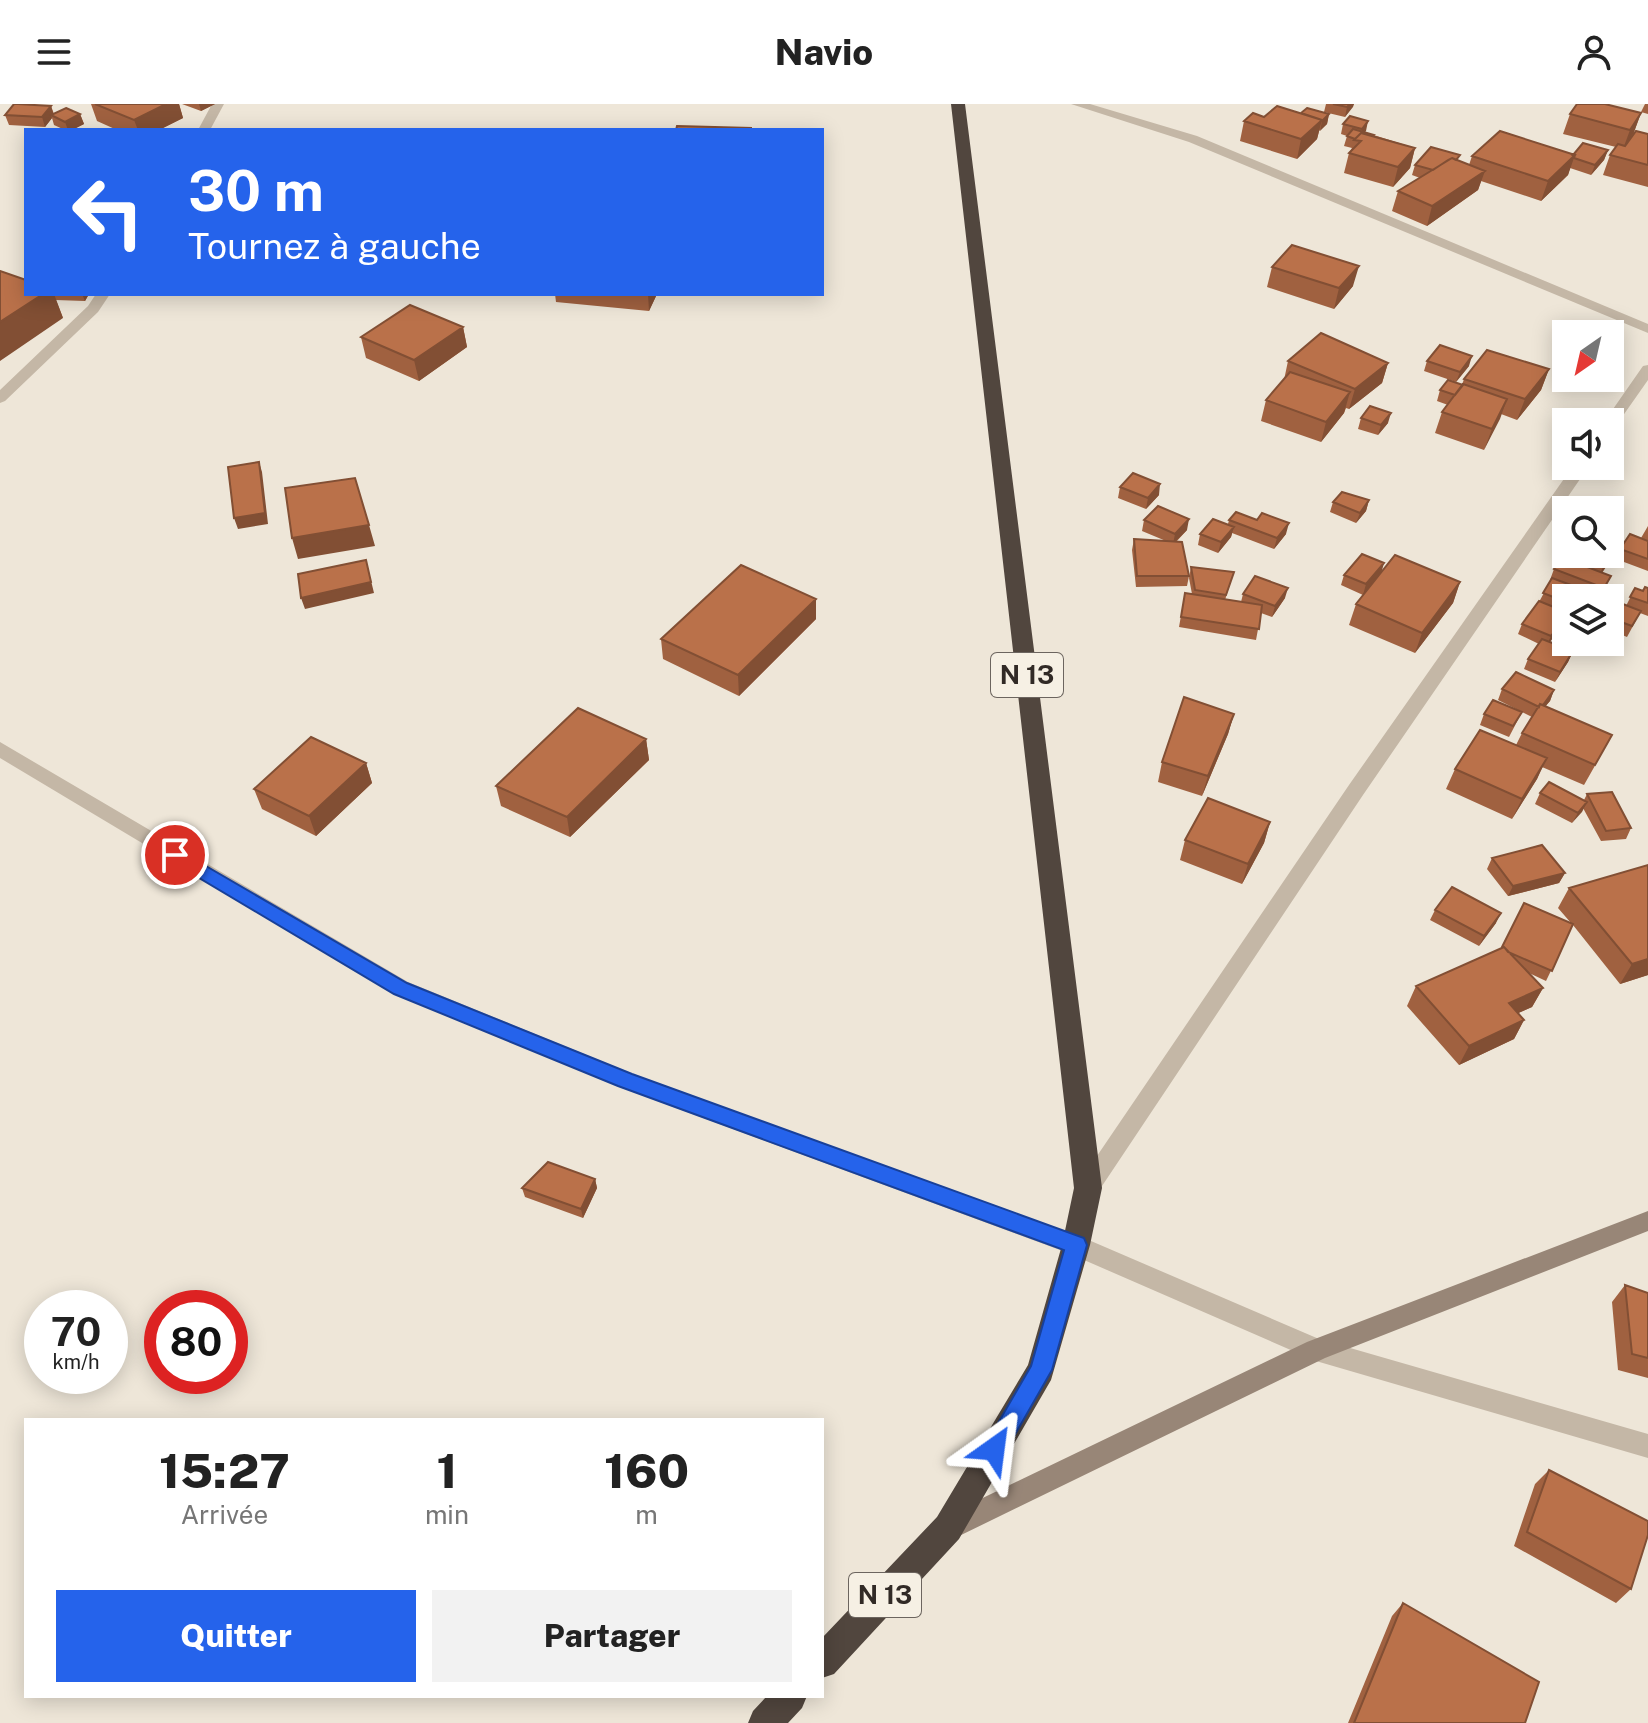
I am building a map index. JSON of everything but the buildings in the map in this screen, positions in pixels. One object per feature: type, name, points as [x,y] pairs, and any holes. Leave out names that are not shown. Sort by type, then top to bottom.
[{"type":"highway","name":"N 13","points":[[824,1660],[948,1528],[1041,1370],[1076,1245],[1088,1188],[958,104]]},
{"type":"highway","points":[[765,1723],[788,1698]]},
{"type":"main road","points":[[948,1528],[1316,1350],[1648,1221]]},
{"type":"street","points":[[205,128],[218,104]]},
{"type":"street","points":[[1077,104],[1193,139],[1648,329]]},
{"type":"street","points":[[0,398],[93,309],[102,296]]},
{"type":"street","points":[[1621,408],[1648,369]]},
{"type":"street","points":[[1088,1188],[1356,790],[1571,480]]},
{"type":"street","points":[[0,749],[401,988],[625,1080],[1076,1245],[1316,1350],[1648,1446]]},
{"type":"route","points":[[175,855],[401,988],[625,1080],[1076,1245],[1041,1370],[994,1449]]}]
